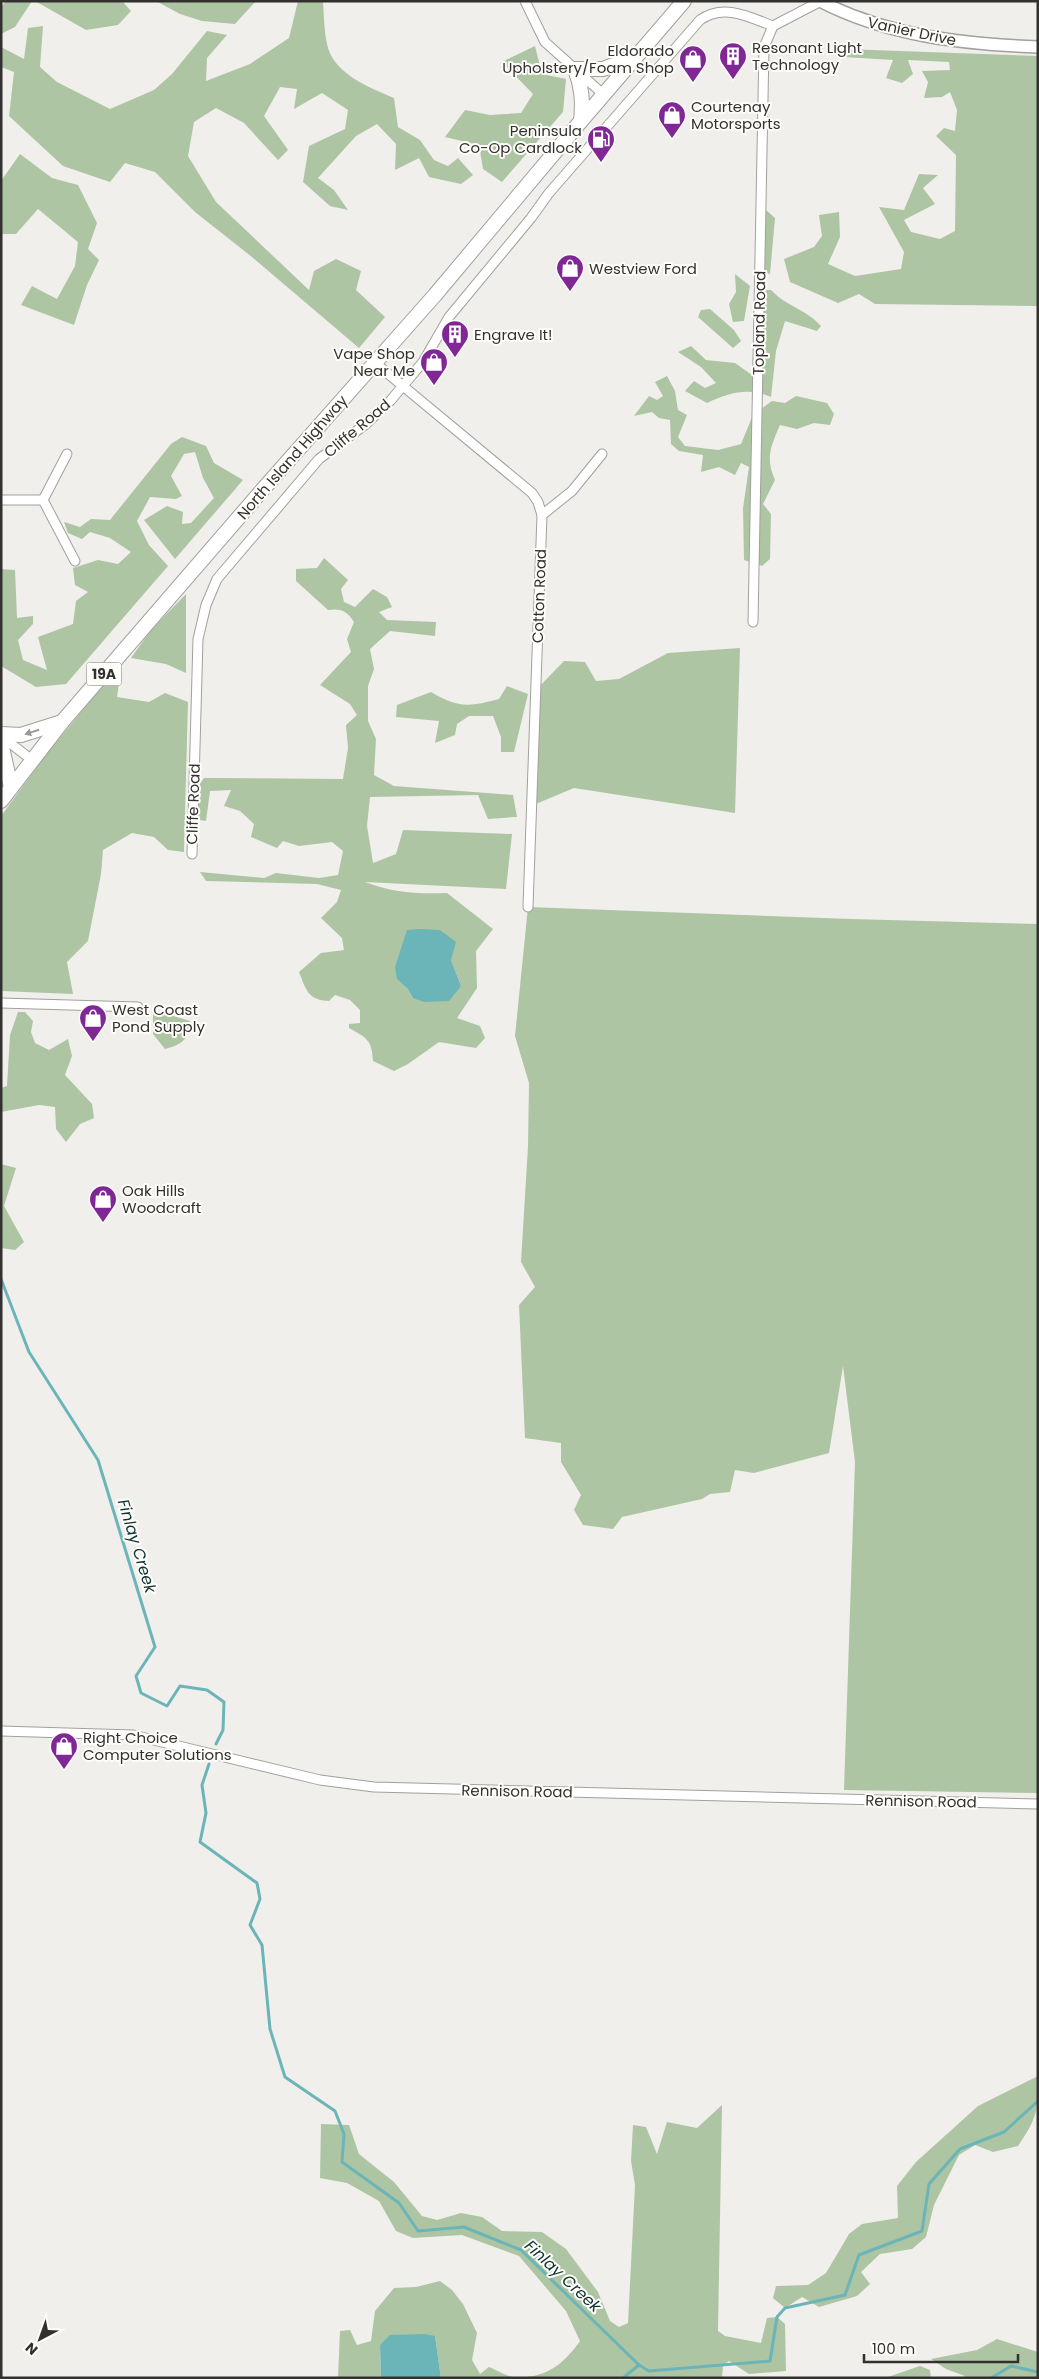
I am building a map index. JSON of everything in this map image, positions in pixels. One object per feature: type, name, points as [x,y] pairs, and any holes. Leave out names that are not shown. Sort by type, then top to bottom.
[{"type":"main road","name":"North Island Highway","points":[[1,801],[62,722],[435,294],[580,121],[684,1]]},
{"type":"main road","points":[[580,121],[583,100],[581,85],[575,69],[603,69],[638,55]]},
{"type":"main road","points":[[1,735],[21,735],[62,722]]},
{"type":"main road","points":[[1,743],[11,787]]},
{"type":"street","points":[[525,1],[545,42],[604,95]]},
{"type":"street","points":[[773,26],[820,1]]},
{"type":"street","name":"Vanier Drive","points":[[820,1],[860,20],[924,37],[975,43],[1038,47]]},
{"type":"street","name":"Cliffe Road","points":[[192,854],[198,639],[206,605],[217,579],[319,459],[366,424],[403,386],[423,362],[449,317],[550,193],[696,23],[718,11],[740,14],[773,26]]},
{"type":"street","name":"Topland Road","points":[[753,622],[764,47],[773,26]]},
{"type":"street","name":"Cotton Road","points":[[374,362],[532,493],[538,502],[542,515],[528,907]]},
{"type":"street","points":[[43,500],[66,454]]},
{"type":"street","points":[[542,515],[572,491],[602,454]]},
{"type":"street","points":[[1,500],[43,500]]},
{"type":"street","points":[[43,500],[75,561]]},
{"type":"street","points":[[1,735],[32,760]]},
{"type":"street","points":[[1,1003],[138,1007]]},
{"type":"street","name":"Rennison Road","points":[[1,1731],[133,1735],[320,1780],[374,1787],[1038,1804]]},
{"type":"green space","points":[[6,1],[32,1],[15,27],[1,34],[1,7]]},
{"type":"green space","points":[[35,1],[122,1],[131,11],[118,25],[86,30]]},
{"type":"green space","points":[[156,1],[255,2],[235,24],[202,21],[180,14]]},
{"type":"green space","points":[[298,1],[323,1],[327,44],[336,64],[363,84],[394,98],[398,127],[420,140],[434,160],[448,166],[458,158],[473,175],[461,184],[429,177],[419,158],[395,170],[396,144],[377,124],[356,136],[318,178],[334,190],[348,210],[330,206],[303,182],[309,146],[345,129],[348,110],[322,93],[294,109],[297,89],[280,87],[264,116],[288,150],[278,160],[244,123],[216,108],[194,122],[188,156],[216,202],[309,290],[314,271],[336,259],[361,271],[356,290],[385,317],[359,348],[252,257],[195,212],[155,172],[125,163],[110,182],[63,166],[9,116],[14,72],[1,67],[1,47],[24,59],[28,28],[43,26],[40,67],[57,82],[110,109],[154,90],[172,74],[207,31],[227,35],[207,58],[206,81],[250,64],[289,38]]},
{"type":"green space","points":[[535,46],[542,74],[566,79],[563,112],[502,182],[483,169],[479,145],[445,137],[465,110],[490,115],[521,113],[533,94],[502,62]]},
{"type":"green space","points":[[844,49],[1038,56],[1038,306],[875,304],[859,294],[838,303],[790,282],[784,259],[814,247],[822,236],[819,215],[839,212],[840,237],[828,264],[855,276],[901,269],[904,252],[879,207],[904,210],[919,174],[938,175],[923,188],[935,204],[904,220],[911,232],[940,239],[955,231],[956,155],[936,136],[944,128],[955,131],[957,110],[950,92],[942,97],[924,98],[928,82],[922,71],[950,70],[949,62],[908,60],[913,74],[902,83],[886,78],[893,60],[843,57]]},
{"type":"green space","points":[[20,154],[52,178],[78,185],[97,223],[88,249],[99,260],[87,285],[74,325],[21,305],[32,286],[57,299],[75,266],[78,242],[38,209],[16,234],[1,234],[1,181]]},
{"type":"green space","points":[[766,210],[775,218],[770,274],[756,271],[757,230]]},
{"type":"green space","points":[[735,274],[750,286],[744,321],[733,322],[729,304],[736,292]]},
{"type":"green space","points":[[756,290],[771,290],[821,326],[817,331],[785,321],[776,351],[771,397],[754,392],[739,392],[707,403],[685,391],[694,381],[705,388],[716,383],[701,367],[678,352],[691,346],[706,360],[735,363],[752,375]]},
{"type":"green space","points":[[710,309],[734,330],[741,341],[733,348],[698,317],[701,310]]},
{"type":"green space","points":[[667,376],[675,391],[678,410],[687,415],[678,437],[685,446],[718,450],[741,444],[753,415],[772,401],[785,403],[796,396],[827,403],[834,414],[830,425],[814,423],[797,429],[780,425],[770,452],[770,465],[775,480],[763,504],[771,514],[770,559],[762,566],[744,560],[743,508],[749,467],[741,463],[735,475],[719,467],[701,472],[703,455],[679,451],[671,444],[670,420],[659,418],[652,412],[634,416],[649,396],[657,400],[663,396],[655,382]]},
{"type":"green space","points":[[182,437],[206,446],[214,463],[243,480],[175,559],[144,520],[167,506],[183,512],[182,524],[191,523],[214,498],[203,478],[195,452],[184,454],[171,476],[182,496],[176,499],[150,497],[137,521],[149,545],[168,566],[66,684],[36,687],[1,666],[1,569],[15,570],[17,618],[33,616],[33,624],[18,640],[23,660],[47,670],[38,637],[73,624],[76,601],[88,592],[75,585],[73,568],[98,560],[118,564],[131,552],[110,538],[90,532],[82,539],[68,533],[64,522],[80,527],[91,519],[110,520],[171,444]]},
{"type":"green space","points":[[324,558],[348,580],[341,589],[344,602],[355,607],[373,589],[387,597],[392,607],[379,612],[387,620],[436,622],[435,636],[390,631],[370,649],[374,669],[368,686],[368,721],[376,739],[374,775],[394,786],[513,795],[517,817],[488,819],[478,795],[370,797],[367,826],[373,863],[396,854],[403,830],[512,834],[506,889],[365,882],[386,889],[405,892],[447,893],[493,929],[476,951],[477,988],[457,1018],[480,1026],[485,1038],[476,1048],[439,1042],[408,1064],[394,1071],[373,1061],[370,1044],[360,1034],[349,1028],[349,1024],[360,1023],[360,1010],[350,1000],[335,995],[329,1001],[316,999],[306,989],[299,972],[321,953],[344,950],[342,938],[321,918],[337,902],[341,890],[317,884],[206,881],[200,872],[264,878],[276,873],[319,878],[338,875],[343,851],[332,842],[299,846],[283,841],[277,848],[251,837],[254,824],[240,811],[224,806],[231,790],[210,791],[206,821],[194,819],[196,789],[204,778],[343,779],[348,748],[346,725],[357,715],[350,704],[320,685],[351,652],[347,639],[354,622],[344,611],[337,609],[328,610],[296,581],[296,569],[317,568]],"holes":[[[451,960],[461,986],[413,998],[407,988]]]},
{"type":"green space","points":[[186,594],[186,673],[166,664],[131,658],[151,630]]},
{"type":"green space","points":[[740,648],[735,813],[574,788],[531,806],[535,691],[564,661],[585,662],[596,681],[619,679],[668,653]]},
{"type":"green space","points":[[109,678],[119,683],[117,697],[149,702],[165,693],[188,702],[184,852],[168,850],[154,837],[132,833],[103,850],[101,874],[88,941],[67,962],[73,994],[1,991],[1,816],[45,756]]},
{"type":"green space","points":[[507,686],[528,694],[514,752],[501,752],[501,737],[493,716],[469,716],[457,724],[455,735],[435,743],[439,721],[396,717],[397,705],[431,692],[449,701],[471,705],[499,699]]},
{"type":"green space","points":[[528,907],[1038,924],[1038,1793],[844,1790],[855,1462],[843,1366],[829,1453],[754,1473],[735,1470],[730,1492],[710,1494],[702,1499],[622,1517],[613,1529],[583,1525],[574,1510],[581,1495],[561,1462],[561,1443],[525,1438],[519,1305],[535,1287],[521,1262],[528,1146],[529,1083],[515,1036]]},
{"type":"green space","points":[[153,1010],[190,1021],[188,1033],[184,1040],[165,1049],[153,1034]]},
{"type":"green space","points":[[18,1012],[25,1012],[33,1021],[31,1032],[35,1043],[49,1050],[68,1039],[72,1056],[65,1075],[92,1104],[94,1118],[80,1124],[66,1142],[56,1129],[55,1107],[39,1105],[1,1112],[1,1088],[7,1086],[10,1035]]},
{"type":"green space","points":[[1,1164],[16,1168],[4,1206],[24,1242],[15,1250],[1,1248]]},
{"type":"green space","points":[[1038,2076],[1038,2097],[1033,2120],[1018,2146],[993,2152],[975,2145],[959,2155],[934,2205],[926,2237],[912,2249],[880,2254],[861,2272],[870,2284],[857,2296],[819,2307],[802,2297],[785,2308],[773,2298],[776,2286],[808,2285],[826,2273],[849,2234],[862,2224],[898,2218],[897,2186],[916,2162],[978,2106]]},
{"type":"green space","points":[[722,2105],[718,2331],[725,2336],[761,2343],[767,2318],[777,2317],[785,2324],[786,2371],[749,2374],[729,2361],[723,2365],[722,2378],[441,2378],[435,2336],[380,2345],[381,2378],[338,2378],[340,2331],[350,2330],[357,2345],[371,2341],[375,2311],[394,2288],[416,2287],[440,2281],[452,2290],[463,2304],[477,2333],[472,2360],[480,2374],[489,2367],[512,2377],[526,2377],[545,2373],[567,2357],[580,2341],[566,2311],[519,2256],[462,2235],[413,2238],[396,2231],[379,2201],[347,2183],[320,2178],[321,2124],[349,2125],[359,2154],[394,2182],[422,2216],[437,2220],[461,2213],[482,2217],[502,2231],[542,2232],[566,2249],[598,2292],[610,2321],[619,2327],[628,2323],[635,2185],[631,2161],[633,2125],[646,2127],[657,2154],[667,2122],[697,2128]]},
{"type":"green space","points":[[997,2339],[1038,2352],[1038,2378],[963,2378],[965,2376],[946,2369],[931,2359],[977,2350]]},
{"type":"green space","points":[[920,2366],[930,2370],[931,2378],[885,2378]]},
{"type":"water","points":[[407,930],[440,930],[456,942],[451,960],[461,986],[449,1001],[424,1002],[413,998],[407,988],[397,979],[395,967]]},
{"type":"water","points":[[424,2334],[435,2336],[441,2378],[381,2378],[380,2345],[390,2335]]},
{"type":"waterway","name":"Finlay Creek","points":[[1,1279],[29,1352],[98,1460],[155,1647],[136,1676],[141,1693],[167,1706],[180,1686],[207,1690],[224,1702],[223,1730],[216,1744]]},
{"type":"waterway","name":"Finlay Creek","points":[[209,1764],[202,1785],[206,1813],[200,1842],[257,1883],[260,1899],[250,1925],[262,1945],[270,2029],[285,2077],[335,2111],[344,2134],[342,2162],[399,2203],[418,2231],[464,2227],[521,2250],[639,2365],[649,2371],[770,2361],[777,2317],[785,2308],[845,2295],[859,2255],[922,2231],[929,2184],[960,2149],[1004,2132],[1038,2101]]},
{"type":"waterway","points":[[623,2378],[639,2365]]},
{"type":"waterway","points":[[991,2378],[1011,2366],[1038,2372]]},
{"type":"place","name":"Resonant Light Technology","points":[[733,80]]},
{"type":"place","name":"Eldorado Upholstery/Foam Shop","points":[[693,83]]},
{"type":"place","name":"Courtenay Motorsports","points":[[672,139]]},
{"type":"place","name":"Peninsula Co-Op Cardlock","points":[[601,163]]},
{"type":"place","name":"Westview Ford","points":[[570,292]]},
{"type":"place","name":"Engrave It!","points":[[455,358]]},
{"type":"place","name":"Vape Shop Near Me","points":[[434,386]]},
{"type":"place","name":"West Coast Pond Supply","points":[[93,1042]]},
{"type":"place","name":"Oak Hills Woodcraft","points":[[103,1223]]},
{"type":"place","name":"Right Choice Computer Solutions","points":[[64,1770]]}]
